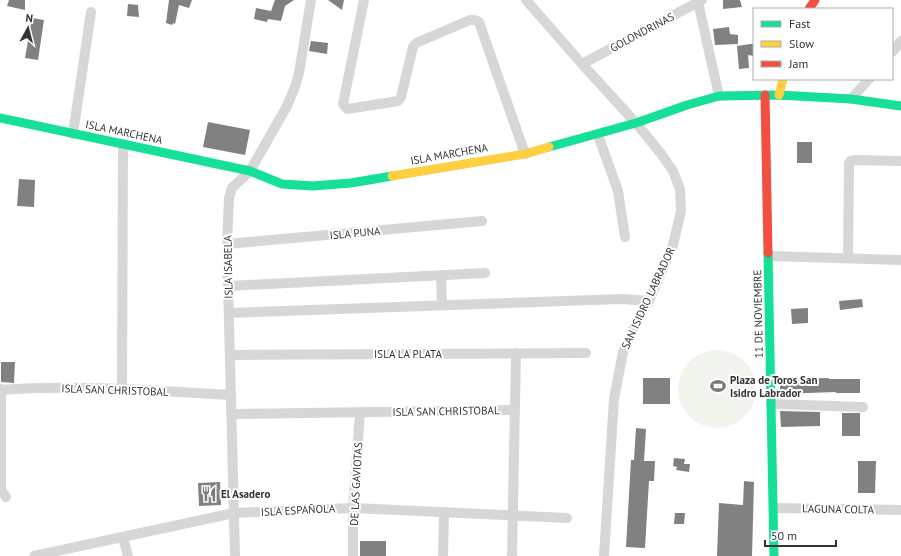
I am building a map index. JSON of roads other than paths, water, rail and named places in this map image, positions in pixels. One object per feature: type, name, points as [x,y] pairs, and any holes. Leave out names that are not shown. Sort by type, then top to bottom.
[{"type":"street","name":"ISLA ISABELA","points":[[235,556],[227,244],[228,198],[232,188],[250,172],[295,87],[299,73],[311,0]]},
{"type":"street","points":[[364,0],[343,104],[344,107],[347,109],[398,101],[401,97],[413,47],[416,43],[470,20],[475,20],[479,22],[525,154]]},
{"type":"street","name":"SAN ISIDRO LABRADOR","points":[[526,0],[636,123],[673,171],[680,189],[681,211],[673,245],[649,301],[636,322],[623,352],[614,399],[604,556]]},
{"type":"street","points":[[700,1],[718,96]]},
{"type":"street","name":"GOLONDRINAS","points":[[582,64],[700,1]]},
{"type":"street","points":[[74,134],[91,12]]},
{"type":"street","points":[[893,51],[901,42]]},
{"type":"street","points":[[779,95],[783,80]]},
{"type":"street","points":[[852,99],[868,80]]},
{"type":"street","name":"11 DE NOVIEMBRE","points":[[765,95],[770,256],[774,556]]},
{"type":"street","name":"ISLA MARCHENA","points":[[0,118],[250,172],[282,184],[313,186],[351,183],[525,154],[598,135],[718,96],[779,95],[852,99],[901,106]]},
{"type":"street","points":[[598,135],[618,191],[625,237]]},
{"type":"street","points":[[122,390],[123,144]]},
{"type":"street","points":[[848,258],[850,161],[901,161]]},
{"type":"street","name":"ISLA PUNA","points":[[227,244],[482,222]]},
{"type":"street","points":[[770,256],[901,260]]},
{"type":"street","points":[[228,286],[485,273]]},
{"type":"street","points":[[441,275],[442,305]]},
{"type":"street","points":[[229,313],[622,299],[649,301]]},
{"type":"street","points":[[515,410],[516,353]]},
{"type":"street","name":"ISLA LA PLATA","points":[[230,355],[586,353]]},
{"type":"street","name":"ISLA SAN CHRISTOBAL","points":[[1,390],[25,388],[68,388],[231,395]]},
{"type":"street","points":[[1,390],[1,486],[6,497]]},
{"type":"street","points":[[772,404],[863,407]]},
{"type":"street","name":"ISLA SAN CHRISTOBAL","points":[[231,414],[515,410],[512,556]]},
{"type":"street","name":"DE LAS GAVIOTAS","points":[[353,556],[353,508],[360,412]]},
{"type":"street","name":"ISLA ESPAÑOLA","points":[[34,556],[124,538],[234,513],[353,508],[566,518]]},
{"type":"street","name":"LAGUNA COLTA","points":[[774,508],[901,510]]},
{"type":"street","points":[[443,556],[444,512]]},
{"type":"street","points":[[124,538],[128,556]]},
{"type":"place","name":"Plaza de Toros San Isidro Labrador","points":[[718,386]]},
{"type":"place","name":"El Asadero","points":[[209,494]]}]
